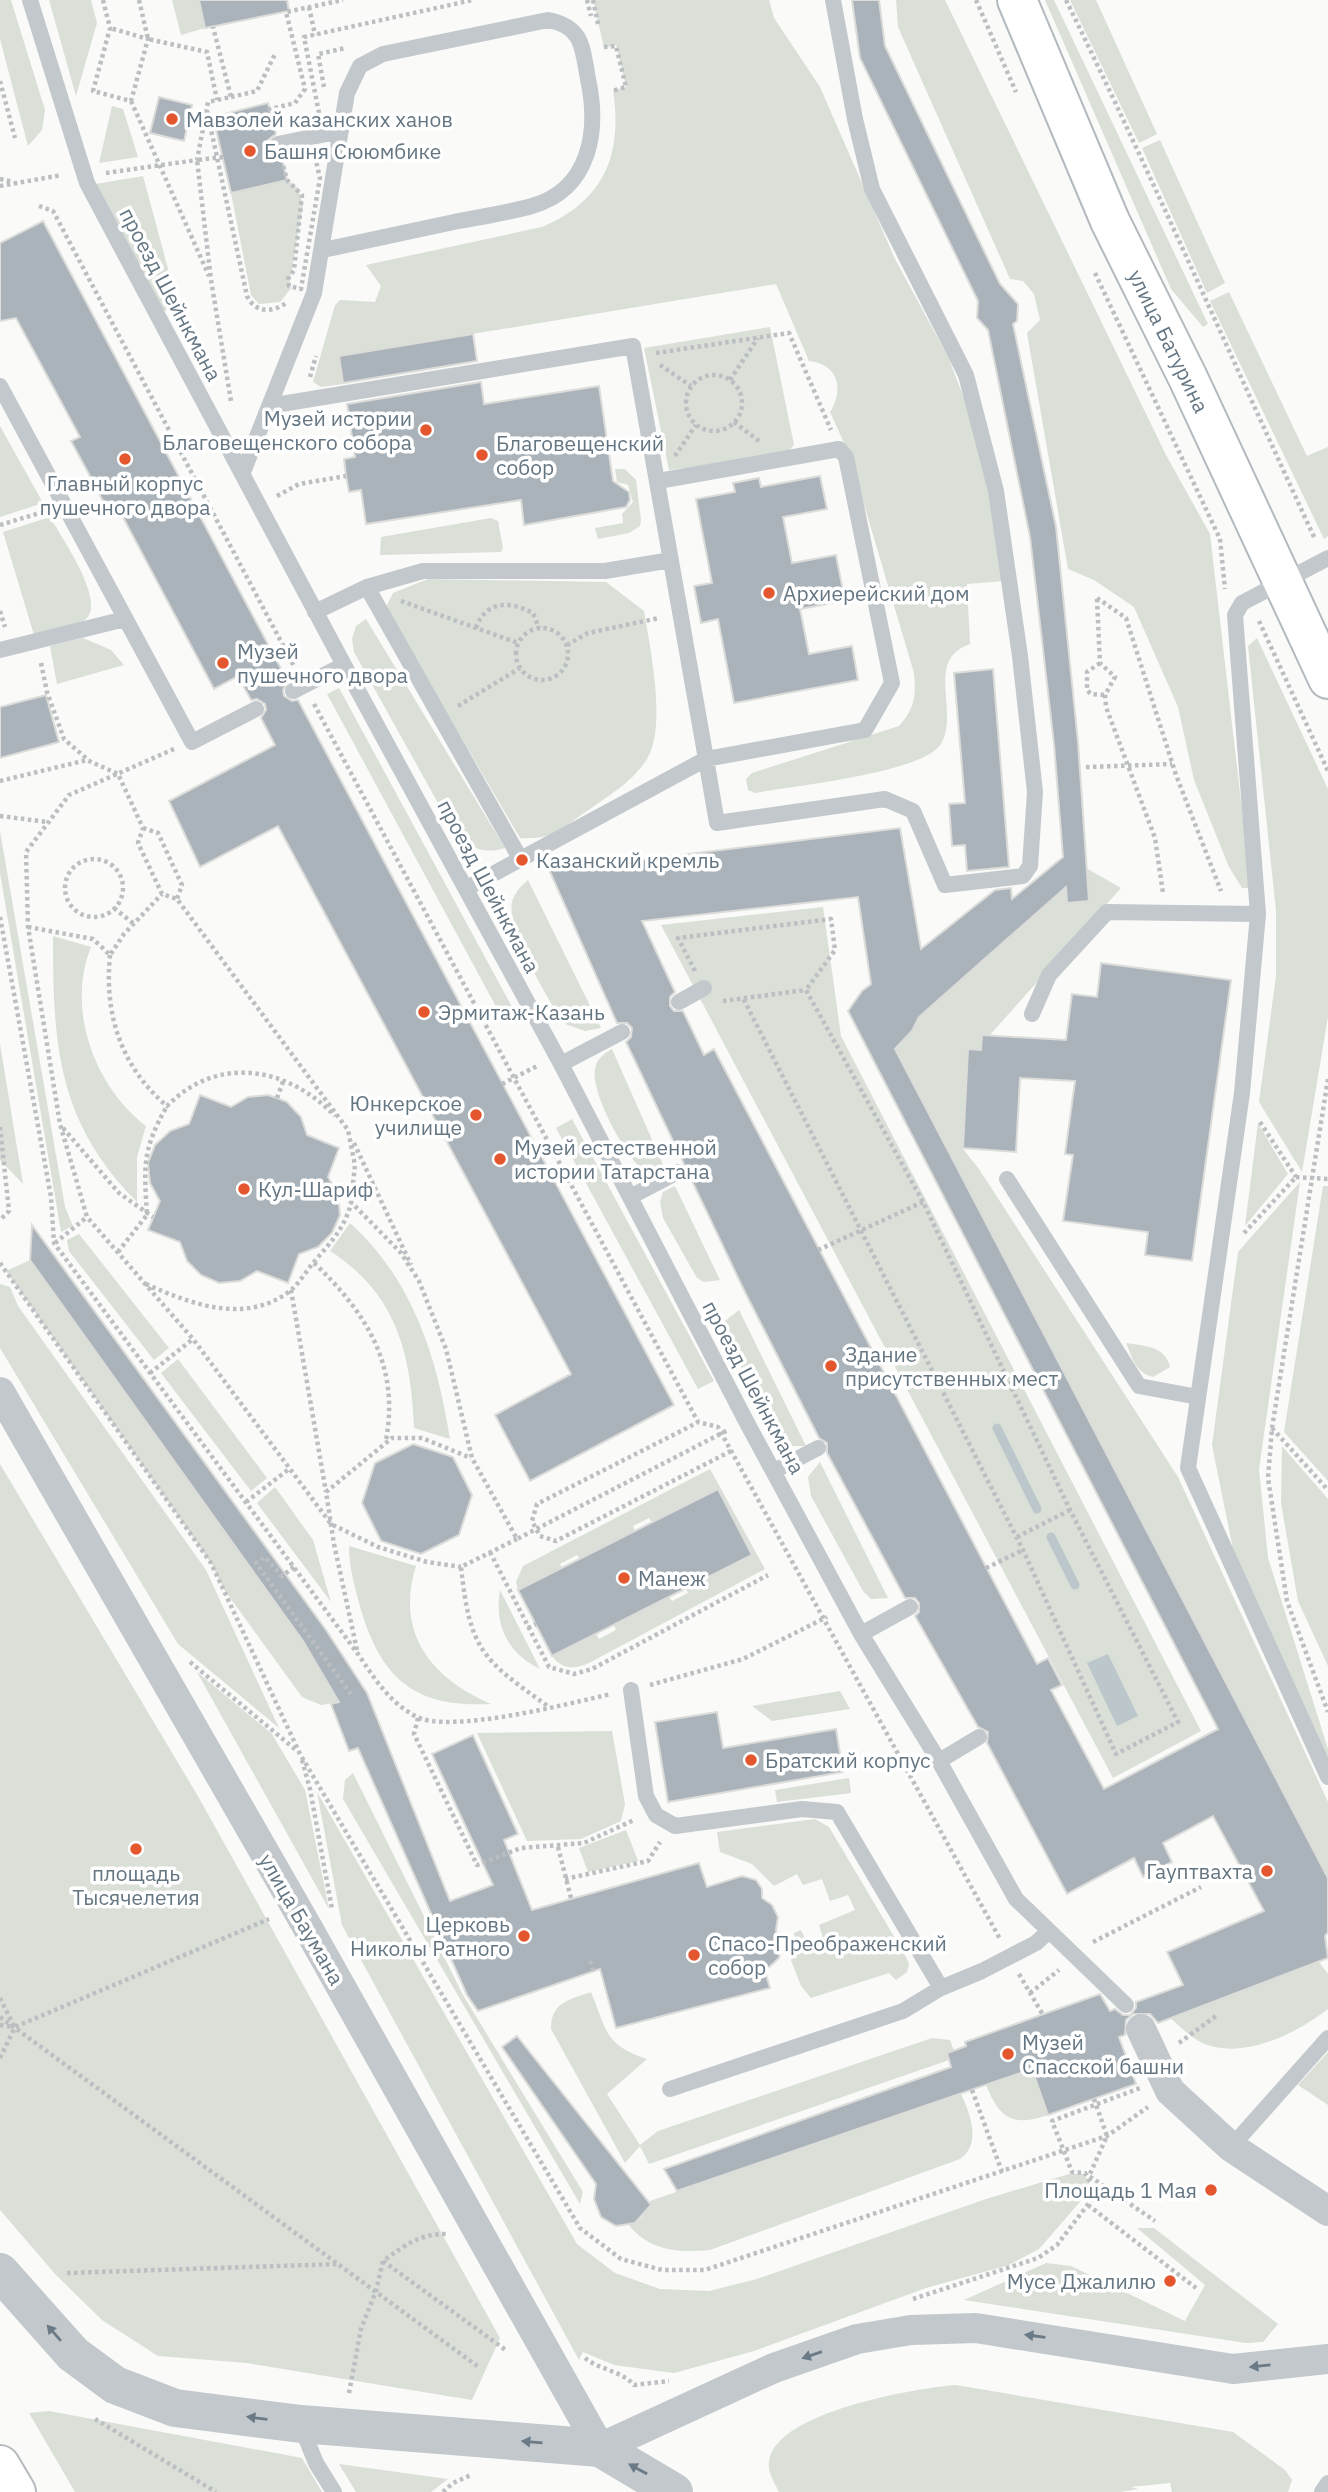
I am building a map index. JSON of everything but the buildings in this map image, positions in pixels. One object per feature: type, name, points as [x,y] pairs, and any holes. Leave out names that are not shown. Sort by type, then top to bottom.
[{"type":"main road","name":"улица Батурина","points":[[1017,0],[1110,221],[1328,680]]},
{"type":"main road","points":[[0,2465],[16,2492]]},
{"type":"street","name":"улица Баумана","points":[[0,1392],[316,1942],[600,2448]]},
{"type":"street","points":[[1134,2017],[1170,2091],[1231,2147],[1328,2211]]},
{"type":"street","points":[[0,2272],[73,2354],[115,2385],[175,2408],[301,2424],[600,2448],[660,2481],[674,2492]]},
{"type":"street","points":[[600,2448],[774,2368],[857,2339],[911,2330],[976,2328],[1233,2369],[1328,2359]]},
{"type":"lane","name":"проезд Шейнкмана","points":[[30,0],[84,174],[315,612],[559,1059],[746,1421],[846,1607],[939,1761],[1016,1899],[1134,2017]]},
{"type":"lane","points":[[269,406],[633,346],[717,823],[885,799],[913,811],[945,885],[1023,876],[1030,866],[1035,792],[1020,656],[996,491],[967,375],[872,189],[855,120],[833,0]]},
{"type":"lane","points":[[243,472],[314,293],[341,131],[352,77],[360,66],[383,54],[548,20],[573,30],[580,41],[594,106],[594,137],[585,158],[567,186],[534,206],[323,250]]},
{"type":"lane","points":[[276,137],[341,131]]},
{"type":"lane","points":[[0,386],[192,742],[256,709]]},
{"type":"lane","points":[[467,888],[706,759],[864,730],[891,683],[846,457],[839,449],[658,481]]},
{"type":"lane","points":[[1328,558],[1242,603],[1235,615],[1258,914],[1242,1093],[1188,1468],[1328,1777]]},
{"type":"lane","points":[[315,612],[368,587],[423,571],[605,571],[671,560]]},
{"type":"lane","points":[[368,587],[521,860]]},
{"type":"lane","points":[[0,650],[125,619]]},
{"type":"lane","points":[[298,688],[344,665]]},
{"type":"lane","points":[[1031,1014],[1049,975],[1107,912],[1258,914]]},
{"type":"lane","points":[[679,1002],[704,988]]},
{"type":"lane","points":[[559,1059],[622,1032]]},
{"type":"lane","points":[[630,1197],[678,1172]]},
{"type":"lane","points":[[1007,1178],[1139,1386],[1199,1397]]},
{"type":"lane","points":[[774,1471],[818,1448]]},
{"type":"lane","points":[[861,1634],[910,1607]]},
{"type":"lane","points":[[631,1690],[646,1796],[652,1810],[662,1820],[682,1826],[802,1809],[827,1809],[837,1812],[941,1988]]},
{"type":"lane","points":[[939,1761],[979,1737]]},
{"type":"lane","points":[[670,2089],[903,2011],[941,1988],[1010,1957],[1048,1932]]},
{"type":"lane","points":[[1231,2147],[1328,2038]]},
{"type":"lane","points":[[301,2424],[316,2463],[334,2492]]},
{"type":"lane","points":[[1322,2492],[1328,2483]]},
{"type":"path","points":[[103,0],[110,28],[93,91],[131,101]]},
{"type":"path","points":[[139,0],[148,39],[131,101],[211,280]]},
{"type":"path","points":[[276,137],[270,109],[295,103],[305,89],[286,12],[343,0]]},
{"type":"path","points":[[580,0],[586,27]]},
{"type":"path","points":[[587,0],[593,25]]},
{"type":"path","points":[[593,0],[604,48],[616,46],[626,87],[612,90],[612,99],[607,87]]},
{"type":"path","points":[[976,0],[1020,100]]},
{"type":"path","points":[[1066,0],[1138,147],[1232,363],[1315,538]]},
{"type":"path","points":[[309,6],[315,35]]},
{"type":"path","points":[[213,27],[231,97]]},
{"type":"path","points":[[110,28],[206,52],[217,100]]},
{"type":"path","points":[[231,403],[211,280],[197,160],[208,102],[257,91],[275,54]]},
{"type":"path","points":[[0,81],[15,138]]},
{"type":"path","points":[[207,111],[220,157],[249,300],[261,310],[276,309],[287,303],[296,288]]},
{"type":"path","points":[[0,186],[220,157]]},
{"type":"path","points":[[0,179],[18,183]]},
{"type":"path","points":[[39,206],[53,211],[293,664]]},
{"type":"path","points":[[1090,261],[1220,539],[1224,588],[1256,614],[1328,771]]},
{"type":"path","points":[[644,354],[789,333],[839,449]]},
{"type":"path","points":[[730,380],[758,338]]},
{"type":"path","points":[[714,375],[730,380],[742,401],[734,422],[716,431],[696,425],[686,403],[691,386],[705,376],[714,375]]},
{"type":"path","points":[[260,505],[299,484],[346,476]]},
{"type":"path","points":[[0,525],[64,505]]},
{"type":"path","points":[[368,587],[519,643]]},
{"type":"path","points":[[1166,913],[1155,838],[1106,707],[1105,695],[1115,677],[1100,663],[1097,598],[1126,618],[1172,764],[1230,914]]},
{"type":"path","points":[[476,628],[481,615],[496,605],[514,603],[533,612],[539,628]]},
{"type":"path","points":[[567,645],[588,633],[679,614]]},
{"type":"path","points":[[539,628],[556,632],[567,645],[567,663],[557,676],[550,680],[533,679],[520,668],[517,660],[519,643],[531,631],[539,628]]},
{"type":"path","points":[[37,640],[47,692],[64,739],[88,760],[118,774],[144,828],[158,833],[182,885],[177,899]]},
{"type":"path","points":[[1100,663],[1087,672],[1087,690],[1091,694],[1105,695]]},
{"type":"path","points":[[440,717],[520,668]]},
{"type":"path","points":[[298,688],[513,1078],[698,1422]]},
{"type":"path","points":[[192,742],[69,794],[26,852],[28,927],[60,1124],[88,1217],[193,1339],[331,1524],[379,1547],[427,1562],[461,1567],[746,1421]]},
{"type":"path","points":[[0,781],[88,760]]},
{"type":"path","points":[[1086,767],[1172,764]]},
{"type":"path","points":[[0,816],[48,822]]},
{"type":"path","points":[[144,828],[138,843],[162,894],[177,899],[348,1130],[419,1281],[449,1359],[472,1458],[517,1539]]},
{"type":"path","points":[[92,859],[102,860],[118,871],[123,890],[114,908],[99,916],[89,916],[74,908],[68,901],[65,883],[74,867],[92,859]]},
{"type":"path","points":[[162,894],[110,955],[109,1008],[117,1034],[139,1078],[167,1106]]},
{"type":"path","points":[[114,908],[134,924]]},
{"type":"path","points":[[0,917],[51,1197],[54,1243],[358,1654],[386,1696],[418,1718],[456,1723],[550,1707],[631,1690],[743,1659],[846,1607]]},
{"type":"path","points":[[678,938],[831,919],[835,950],[806,990],[743,998],[1017,1537],[1116,1754],[1178,1722],[1070,1510],[923,1202],[806,990]]},
{"type":"path","points":[[28,927],[93,939],[110,955]]},
{"type":"path","points":[[502,1084],[559,1059]]},
{"type":"path","points":[[118,1252],[147,1215],[144,1159],[151,1133],[167,1106],[194,1083],[215,1076],[260,1073],[284,1079],[307,1090],[348,1130],[355,1165],[351,1202],[343,1227],[291,1290],[262,1304],[223,1310],[176,1297],[144,1283]]},
{"type":"path","points":[[277,1098],[284,1079]]},
{"type":"path","points":[[1328,1079],[1272,1429],[1268,1478],[1287,1601],[1328,1713]]},
{"type":"path","points":[[1242,1093],[1296,1177]]},
{"type":"path","points":[[60,1124],[119,1193],[153,1217]]},
{"type":"path","points":[[0,1127],[9,1211],[0,1220]]},
{"type":"path","points":[[0,1161],[6,1167]]},
{"type":"path","points":[[1296,1177],[1328,1179]]},
{"type":"path","points":[[1217,1262],[1296,1177]]},
{"type":"path","points":[[351,1202],[401,1253],[419,1281]]},
{"type":"path","points":[[818,1250],[860,1228],[923,1202]]},
{"type":"path","points":[[54,1243],[88,1217]]},
{"type":"path","points":[[0,1263],[211,1563],[300,1754],[580,2228],[621,2259],[662,2270],[705,2270],[1107,2136],[1170,2091]]},
{"type":"path","points":[[314,1263],[356,1307],[376,1345],[388,1391],[386,1440]]},
{"type":"path","points":[[291,1290],[331,1524],[358,1654]]},
{"type":"path","points":[[150,1373],[193,1339]]},
{"type":"path","points":[[732,1451],[556,1541],[540,1536],[532,1521],[537,1504],[698,1422],[719,1427],[722,1433],[732,1451],[822,1619],[1043,2014]]},
{"type":"path","points":[[1272,1429],[1328,1490]]},
{"type":"path","points":[[326,1492],[386,1440],[404,1436],[422,1438],[472,1458]]},
{"type":"path","points":[[246,1502],[289,1469]]},
{"type":"path","points":[[1017,1537],[1070,1510]]},
{"type":"path","points":[[986,1568],[1023,1550]]},
{"type":"path","points":[[489,1552],[549,1667],[562,1673],[582,1673],[768,1575]]},
{"type":"path","points":[[294,1567],[282,1576],[265,1557],[256,1563],[353,1697]]},
{"type":"path","points":[[461,1567],[465,1608],[476,1641],[500,1671],[550,1707]]},
{"type":"path","points":[[528,1628],[536,1624]]},
{"type":"path","points":[[191,1662],[300,1754],[310,1788],[333,1915]]},
{"type":"path","points":[[418,1718],[414,1734],[477,1865],[522,1848],[584,1843],[621,1829]]},
{"type":"path","points":[[565,1878],[648,1861],[665,1834]]},
{"type":"path","points":[[558,1847],[570,1898]]},
{"type":"path","points":[[1030,1993],[1100,1937],[1201,1887]]},
{"type":"path","points":[[0,2025],[15,2027],[276,1916]]},
{"type":"path","points":[[590,1961],[595,1974]]},
{"type":"path","points":[[0,1998],[15,2027]]},
{"type":"path","points":[[0,2017],[480,2368]]},
{"type":"path","points":[[1173,2048],[1216,2017]]},
{"type":"path","points":[[0,2059],[15,2027]]},
{"type":"path","points":[[1138,2075],[1142,2087],[1095,2102],[1052,2121],[1072,2172],[1080,2171],[1155,2221]]},
{"type":"path","points":[[972,2090],[1002,2172]]},
{"type":"path","points":[[1088,2176],[1107,2136],[1095,2102]]},
{"type":"path","points":[[930,2293],[1038,2258],[1057,2245],[1088,2205],[1094,2188],[1088,2176]]},
{"type":"path","points":[[1088,2205],[1196,2288]]},
{"type":"path","points":[[349,2393],[361,2329],[376,2291],[383,2261],[412,2241],[430,2234],[453,2235]]},
{"type":"path","points":[[383,2261],[507,2351]]},
{"type":"path","points":[[66,2273],[341,2264]]},
{"type":"path","points":[[583,2357],[596,2367],[626,2376]]},
{"type":"path","points":[[95,2418],[216,2492]]},
{"type":"path","points":[[443,2492],[453,2483],[471,2475]]},
{"type":"shaded area","points":[[0,0],[11,0],[45,110],[42,130],[28,146],[0,39]]},
{"type":"shaded area","points":[[49,0],[91,0],[97,23],[76,96]]},
{"type":"shaded area","points":[[172,0],[199,0],[205,28],[181,35]]},
{"type":"shaded area","points":[[593,0],[769,0],[774,18],[820,87],[895,259],[948,357],[987,457],[1005,581],[967,584],[970,644],[956,652],[949,662],[945,688],[946,731],[941,744],[929,754],[910,763],[825,782],[755,793],[748,790],[746,779],[752,773],[899,726],[911,707],[915,688],[914,673],[849,454],[830,412],[837,395],[836,379],[827,367],[809,361],[776,284],[339,356],[343,384],[321,387],[313,382],[335,305],[340,300],[375,302],[381,286],[366,265],[542,227],[581,204],[594,189],[611,155],[615,135],[613,90],[626,87],[616,45],[604,48]]},
{"type":"shaded area","points":[[896,0],[945,0],[1166,455],[1210,534],[1251,888],[1242,888],[1229,867],[1194,780],[1178,707],[1134,607],[1094,580],[1068,569],[1027,333],[1040,320],[1034,294],[1023,281],[1010,279],[898,27]]},
{"type":"shaded area","points":[[1045,0],[1054,0],[1208,324],[1203,327],[1171,289]]},
{"type":"shaded area","points":[[1070,0],[1096,0],[1157,134],[1139,143]]},
{"type":"shaded area","points":[[112,106],[123,109],[138,157],[99,163]]},
{"type":"shaded area","points":[[1160,140],[1225,283],[1207,293],[1142,148]]},
{"type":"shaded area","points":[[143,176],[174,291],[172,312],[161,310],[96,184]]},
{"type":"shaded area","points":[[287,180],[298,188],[303,205],[289,286],[292,287],[280,302],[259,304],[251,295],[231,193]]},
{"type":"shaded area","points":[[1229,292],[1307,456],[1328,447],[1328,536],[1324,539],[1210,301]]},
{"type":"shaded area","points":[[770,327],[794,445],[784,456],[669,470],[644,348]]},
{"type":"shaded area","points":[[0,426],[43,503],[0,517]]},
{"type":"shaded area","points":[[615,469],[625,469],[636,480],[640,526],[629,533],[598,539],[595,528],[623,523],[622,514],[633,502],[628,485],[617,482]]},
{"type":"shaded area","points":[[50,517],[80,568],[91,610],[86,619],[75,626],[34,635],[3,532]]},
{"type":"shaded area","points":[[491,518],[498,521],[503,548],[501,552],[380,555],[381,537]]},
{"type":"shaded area","points":[[428,579],[606,582],[644,611],[653,665],[656,727],[647,759],[635,775],[556,832],[541,837],[520,838],[390,616],[387,605],[393,593]]},
{"type":"shaded area","points":[[366,619],[505,848],[489,851],[476,848],[453,830],[354,652],[352,639],[356,626]]},
{"type":"shaded area","points":[[83,638],[111,650],[124,665],[57,684],[50,646]]},
{"type":"shaded area","points":[[1257,638],[1328,789],[1328,1017],[1302,1172],[1259,1102],[1276,976],[1276,911],[1248,646]]},
{"type":"shaded area","points":[[339,688],[512,1007],[500,1014],[327,694]]},
{"type":"shaded area","points":[[0,831],[65,1207],[73,1226],[61,1232],[0,873]]},
{"type":"shaded area","points":[[1086,868],[1121,888],[989,1036],[982,1035],[981,1050],[968,1050],[963,1149],[979,1169],[1178,1477],[1328,1802],[1328,1878],[893,1045],[912,1031],[919,1017]]},
{"type":"shaded area","points":[[528,880],[601,1028],[585,1031],[565,1024],[530,964],[512,914],[515,895]]},
{"type":"shaded area","points":[[823,907],[841,1036],[1201,1731],[1113,1778],[661,925]]},
{"type":"shaded area","points":[[53,936],[91,947],[84,971],[82,995],[90,1045],[112,1090],[146,1126],[137,1157],[137,1202],[110,1172],[90,1142],[75,1111],[65,1080],[58,1047],[55,1012]]},
{"type":"shaded area","points":[[0,1044],[23,1184],[0,1160]]},
{"type":"shaded area","points":[[612,1049],[665,1169],[646,1173],[638,1166],[620,1140],[604,1109],[595,1080],[595,1069],[601,1057]]},
{"type":"shaded area","points":[[572,1119],[714,1381],[698,1389],[556,1128]]},
{"type":"shaded area","points":[[1258,1123],[1288,1174],[1245,1226]]},
{"type":"shaded area","points":[[1300,1182],[1259,1469],[1268,1558],[1328,1749],[1328,1762],[1236,1564],[1212,1445],[1238,1252]]},
{"type":"shaded area","points":[[675,1186],[720,1280],[704,1282],[697,1278],[663,1218],[660,1202],[663,1192]]},
{"type":"shaded area","points":[[1323,1186],[1328,1186],[1328,1481],[1284,1432]]},
{"type":"shaded area","points":[[350,1223],[372,1245],[390,1269],[419,1322],[438,1379],[450,1439],[414,1428],[409,1375],[396,1328],[371,1286],[330,1251]]},
{"type":"shaded area","points":[[79,1234],[169,1348],[154,1360],[69,1251],[67,1240]]},
{"type":"shaded area","points":[[30,1260],[303,1641],[339,1702],[321,1705],[302,1697],[223,1588],[211,1563],[6,1271]]},
{"type":"shaded area","points":[[0,1284],[10,1287],[18,1306],[206,1570],[279,1728],[178,1644],[0,1348]]},
{"type":"shaded area","points":[[739,1310],[806,1446],[787,1446],[780,1440],[725,1337],[725,1321]]},
{"type":"shaded area","points":[[1126,1343],[1159,1351],[1170,1367],[1153,1377],[1147,1375],[1135,1364]]},
{"type":"shaded area","points":[[178,1359],[267,1478],[251,1491],[161,1373]]},
{"type":"shaded area","points":[[1282,1446],[1328,1499],[1328,1666],[1298,1601],[1281,1503]]},
{"type":"shaded area","points":[[820,1462],[888,1598],[871,1599],[863,1591],[811,1496],[808,1477]]},
{"type":"shaded area","name":"площадь Тысячелетия","points":[[0,1464],[199,1798],[500,2338],[472,2400],[247,2363],[158,2356],[102,2320],[56,2275],[0,2210]]},
{"type":"shaded area","points":[[710,1469],[765,1569],[589,1663],[574,1667],[564,1666],[556,1661],[552,1656],[596,1634],[599,1639],[616,1630],[614,1625],[669,1597],[672,1601],[688,1593],[686,1588],[752,1555],[717,1489],[652,1522],[649,1518],[633,1526],[635,1531],[580,1559],[577,1555],[560,1564],[562,1568],[518,1590],[516,1582],[523,1566]]},
{"type":"shaded area","points":[[275,1487],[313,1540],[331,1602],[257,1503]]},
{"type":"shaded area","points":[[349,1546],[416,1566],[410,1612],[423,1650],[435,1667],[451,1681],[491,1704],[442,1701],[406,1685],[392,1672],[380,1655],[361,1610],[351,1570]]},
{"type":"shaded area","points":[[500,1590],[540,1669],[519,1655],[506,1637],[499,1615]]},
{"type":"shaded area","points":[[1108,1654],[1138,1716],[1117,1726],[1087,1663]]},
{"type":"shaded area","points":[[197,1672],[272,1734],[305,1790],[329,1909]]},
{"type":"shaded area","points":[[840,1691],[850,1709],[772,1721],[752,1706]]},
{"type":"shaded area","points":[[612,1731],[625,1804],[621,1821],[581,1839],[527,1841],[477,1733]]},
{"type":"shaded area","points":[[353,1773],[463,1995],[583,2192],[580,2204],[343,1799],[345,1780]]},
{"type":"shaded area","points":[[849,1778],[851,1793],[777,1802],[775,1790]]},
{"type":"shaded area","points":[[317,1792],[577,2244],[615,2273],[660,2289],[709,2291],[757,2279],[986,2199],[1069,2174],[1084,2174],[1092,2188],[1039,2249],[1009,2265],[926,2288],[754,2351],[674,2373],[614,2365],[583,2352],[579,2360],[342,1925]]},
{"type":"shaded area","points":[[815,1819],[829,1827],[905,1955],[909,1964],[907,1972],[896,1980],[889,1973],[811,1998],[801,1986],[791,1960],[796,1951],[794,1933],[801,1930],[807,1943],[823,1938],[819,1925],[855,1910],[848,1895],[830,1901],[822,1879],[803,1885],[797,1874],[774,1886],[752,1864],[720,1852],[717,1832]]},
{"type":"shaded area","points":[[626,1830],[638,1861],[588,1872],[579,1848]]},
{"type":"shaded area","points":[[1319,1962],[1328,1974],[1328,2009],[1303,2026],[1273,2040],[1242,2048],[1211,2046],[1194,2038],[1170,2018]]},
{"type":"shaded area","points":[[591,1992],[609,2035],[622,2048],[647,2059],[607,2094],[640,2145],[658,2131],[932,2038],[950,2040],[954,2051],[947,2053],[949,2060],[649,2164],[640,2146],[625,2163],[551,2029],[554,2013],[563,2003]]},
{"type":"shaded area","points":[[1328,2052],[1328,2105],[1298,2085]]},
{"type":"shaded area","points":[[1030,2064],[1048,2115],[1017,2120],[1003,2113],[986,2085],[1004,2079],[1002,2074]]},
{"type":"shaded area","points":[[961,2094],[968,2110],[972,2137],[967,2153],[960,2159],[710,2250],[676,2250],[656,2245],[637,2234],[629,2225],[642,2218],[650,2201]]},
{"type":"shaded area","points":[[1137,2228],[1154,2228],[1278,2324],[1263,2342],[1246,2343],[964,2300],[1046,2263],[1071,2266],[1185,2321],[1205,2285]]},
{"type":"shaded area","points":[[956,2385],[1233,2432],[1285,2470],[1292,2480],[1288,2492],[1172,2492],[1170,2483],[1131,2487],[1138,2489],[1120,2492],[779,2492],[770,2474],[769,2462],[777,2444],[795,2429],[820,2416],[881,2397]]},
{"type":"shaded area","points":[[49,2411],[302,2458],[322,2492],[75,2492],[29,2413]]},
{"type":"shaded area","points":[[339,2464],[448,2479],[431,2492],[356,2492]]},
{"type":"waterway","points":[[997,1428],[1037,1509]]},
{"type":"waterway","points":[[1051,1537],[1075,1585]]},
{"type":"place","name":"Мавзолей казанских ханов","points":[[172,119]]},
{"type":"place","name":"Башня Сююмбике","points":[[250,151]]},
{"type":"place","name":"Музей истории Благовещенского собора","points":[[426,430]]},
{"type":"place","name":"Благовещенский собор","points":[[482,455]]},
{"type":"place","name":"Главный корпус пушечного двора","points":[[125,459]]},
{"type":"place","name":"Архиерейский дом","points":[[769,593]]},
{"type":"place","name":"Музей пушечного двора","points":[[223,663]]},
{"type":"place","name":"Казанский кремль","points":[[522,860]]},
{"type":"place","name":"Эрмитаж-Казань","points":[[424,1012]]},
{"type":"place","name":"Юнкерское училище","points":[[476,1115]]},
{"type":"place","name":"Музей естественной истории Татарстана","points":[[500,1159]]},
{"type":"place","name":"Кул-Шариф","points":[[244,1189]]},
{"type":"place","name":"Здание присутственных мест","points":[[831,1366]]},
{"type":"place","name":"Манеж","points":[[624,1578]]},
{"type":"place","name":"Братский корпус","points":[[751,1760]]},
{"type":"place","name":"площадь Тысячелетия","points":[[136,1849]]},
{"type":"place","name":"Гауптвахта","points":[[1267,1871]]},
{"type":"place","name":"Церковь Николы Ратного","points":[[524,1936]]},
{"type":"place","name":"Спасо-Преображенский собор","points":[[694,1955]]},
{"type":"place","name":"Музей Спасской башни","points":[[1008,2054]]},
{"type":"place","name":"Площадь 1 Мая","points":[[1211,2190]]},
{"type":"place","name":"Мусе Джалилю","points":[[1170,2281]]}]
